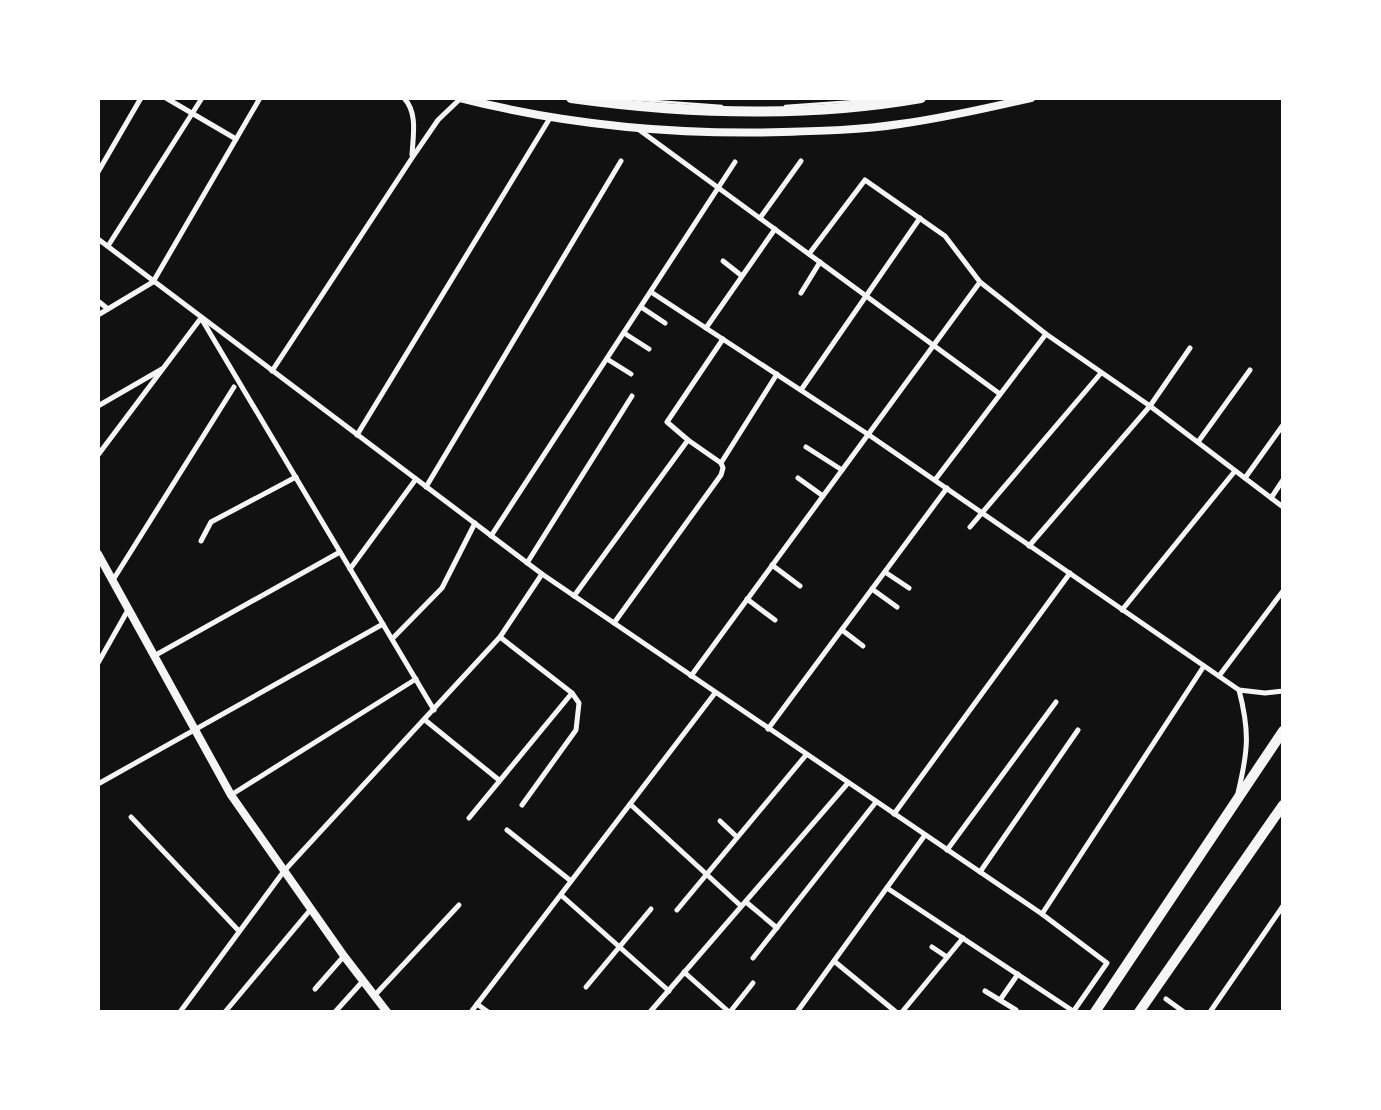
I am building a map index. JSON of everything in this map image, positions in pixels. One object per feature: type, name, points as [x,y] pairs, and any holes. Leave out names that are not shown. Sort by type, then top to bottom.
[{"type":"highway","points":[[571,98],[633,107],[738,111],[809,110],[920,98]]},
{"type":"highway","points":[[1096,1012],[1283,730]]},
{"type":"highway","points":[[1139,1012],[1283,805]]},
{"type":"main road","points":[[460,98],[550,118],[638,129],[711,132],[832,130],[899,125],[1031,98]]},
{"type":"main road","points":[[98,554],[231,795],[344,956],[387,1012]]},
{"type":"street","points":[[98,172],[141,98]]},
{"type":"street","points":[[166,98],[236,139]]},
{"type":"street","points":[[108,246],[202,98]]},
{"type":"street","points":[[98,315],[153,282],[260,98]]},
{"type":"street","points":[[404,98],[412,111],[412,158]]},
{"type":"street","points":[[272,371],[438,120],[460,98]]},
{"type":"street","points":[[357,435],[550,118]]},
{"type":"street","points":[[638,129],[1000,394]]},
{"type":"street","points":[[426,486],[621,161]]},
{"type":"street","points":[[491,536],[735,162]]},
{"type":"street","points":[[760,218],[801,162]]},
{"type":"street","points":[[809,254],[865,180],[945,236],[980,282],[1046,334],[1198,442],[1283,507]]},
{"type":"street","points":[[801,390],[920,218]]},
{"type":"street","points":[[706,328],[775,229]]},
{"type":"street","points":[[98,239],[542,574],[1042,914],[1107,963],[1073,1012],[887,888]]},
{"type":"street","points":[[723,261],[742,276]]},
{"type":"street","points":[[801,293],[820,262]]},
{"type":"street","points":[[691,676],[980,282]]},
{"type":"street","points":[[651,292],[869,435],[1239,690],[1283,691]]},
{"type":"street","points":[[98,301],[108,309]]},
{"type":"street","points":[[641,307],[666,323]]},
{"type":"street","points":[[98,455],[201,318]]},
{"type":"street","points":[[201,318],[434,710]]},
{"type":"street","points":[[624,333],[649,349]]},
{"type":"street","points":[[935,480],[1046,334]]},
{"type":"street","points":[[722,466],[667,422],[723,339]]},
{"type":"street","points":[[1029,546],[1150,407],[1190,348]]},
{"type":"street","points":[[607,359],[631,374]]},
{"type":"street","points":[[98,406],[164,368]]},
{"type":"street","points":[[1198,442],[1250,370]]},
{"type":"street","points":[[970,527],[1101,373]]},
{"type":"street","points":[[614,623],[721,475],[722,466],[777,374]]},
{"type":"street","points":[[113,580],[234,387]]},
{"type":"street","points":[[527,563],[632,396]]},
{"type":"street","points":[[1245,478],[1283,425]]},
{"type":"street","points":[[575,596],[688,440]]},
{"type":"street","points":[[806,447],[842,470]]},
{"type":"street","points":[[1122,610],[1235,471]]},
{"type":"street","points":[[201,541],[211,522],[296,477]]},
{"type":"street","points":[[798,478],[823,496]]},
{"type":"street","points":[[350,569],[416,479]]},
{"type":"street","points":[[1271,498],[1283,480]]},
{"type":"street","points":[[768,729],[947,488]]},
{"type":"street","points":[[392,639],[442,587],[475,523]]},
{"type":"street","points":[[154,656],[340,552]]},
{"type":"street","points":[[772,565],[800,586]]},
{"type":"street","points":[[885,572],[909,588]]},
{"type":"street","points":[[894,814],[1070,573]]},
{"type":"street","points":[[180,1012],[284,871],[500,637],[542,574]]},
{"type":"street","points":[[872,589],[897,607]]},
{"type":"street","points":[[1219,676],[1283,591]]},
{"type":"street","points":[[747,599],[775,620]]},
{"type":"street","points":[[98,663],[128,610]]},
{"type":"street","points":[[98,784],[383,624]]},
{"type":"street","points":[[842,630],[863,646]]},
{"type":"street","points":[[500,637],[572,693],[579,703],[580,715],[576,730],[522,805]]},
{"type":"street","points":[[1042,914],[1204,666]]},
{"type":"street","points":[[231,795],[416,679]]},
{"type":"street","points":[[1237,799],[1248,746],[1247,720],[1239,690]]},
{"type":"street","points":[[469,818],[572,693]]},
{"type":"street","points":[[471,1012],[715,693]]},
{"type":"street","points":[[947,850],[1056,702]]},
{"type":"street","points":[[425,720],[499,780]]},
{"type":"street","points":[[979,872],[1078,730]]},
{"type":"street","points":[[677,910],[704,874],[806,755]]},
{"type":"street","points":[[650,1012],[848,783]]},
{"type":"street","points":[[753,958],[876,802]]},
{"type":"street","points":[[630,804],[704,874],[777,928]]},
{"type":"street","points":[[131,817],[238,930]]},
{"type":"street","points":[[720,821],[737,837]]},
{"type":"street","points":[[507,830],[571,881]]},
{"type":"street","points":[[797,1012],[925,835]]},
{"type":"street","points":[[561,895],[668,991]]},
{"type":"street","points":[[374,996],[458,905]]},
{"type":"street","points":[[1210,1012],[1283,906]]},
{"type":"street","points":[[586,987],[651,908]]},
{"type":"street","points":[[225,1012],[311,909]]},
{"type":"street","points":[[902,1012],[963,937]]},
{"type":"street","points":[[932,947],[947,957]]},
{"type":"street","points":[[315,989],[344,956]]},
{"type":"street","points":[[834,961],[895,1012]]},
{"type":"street","points":[[684,972],[730,1012],[753,983]]},
{"type":"street","points":[[1000,1000],[1018,974]]},
{"type":"street","points":[[335,1012],[363,981]]},
{"type":"street","points":[[985,991],[1016,1010]]},
{"type":"street","points":[[1166,999],[1184,1012]]},
{"type":"street","points":[[477,1004],[488,1012]]},
{"type":"lane","points":[[614,98],[737,107],[779,107],[893,98]]}]
